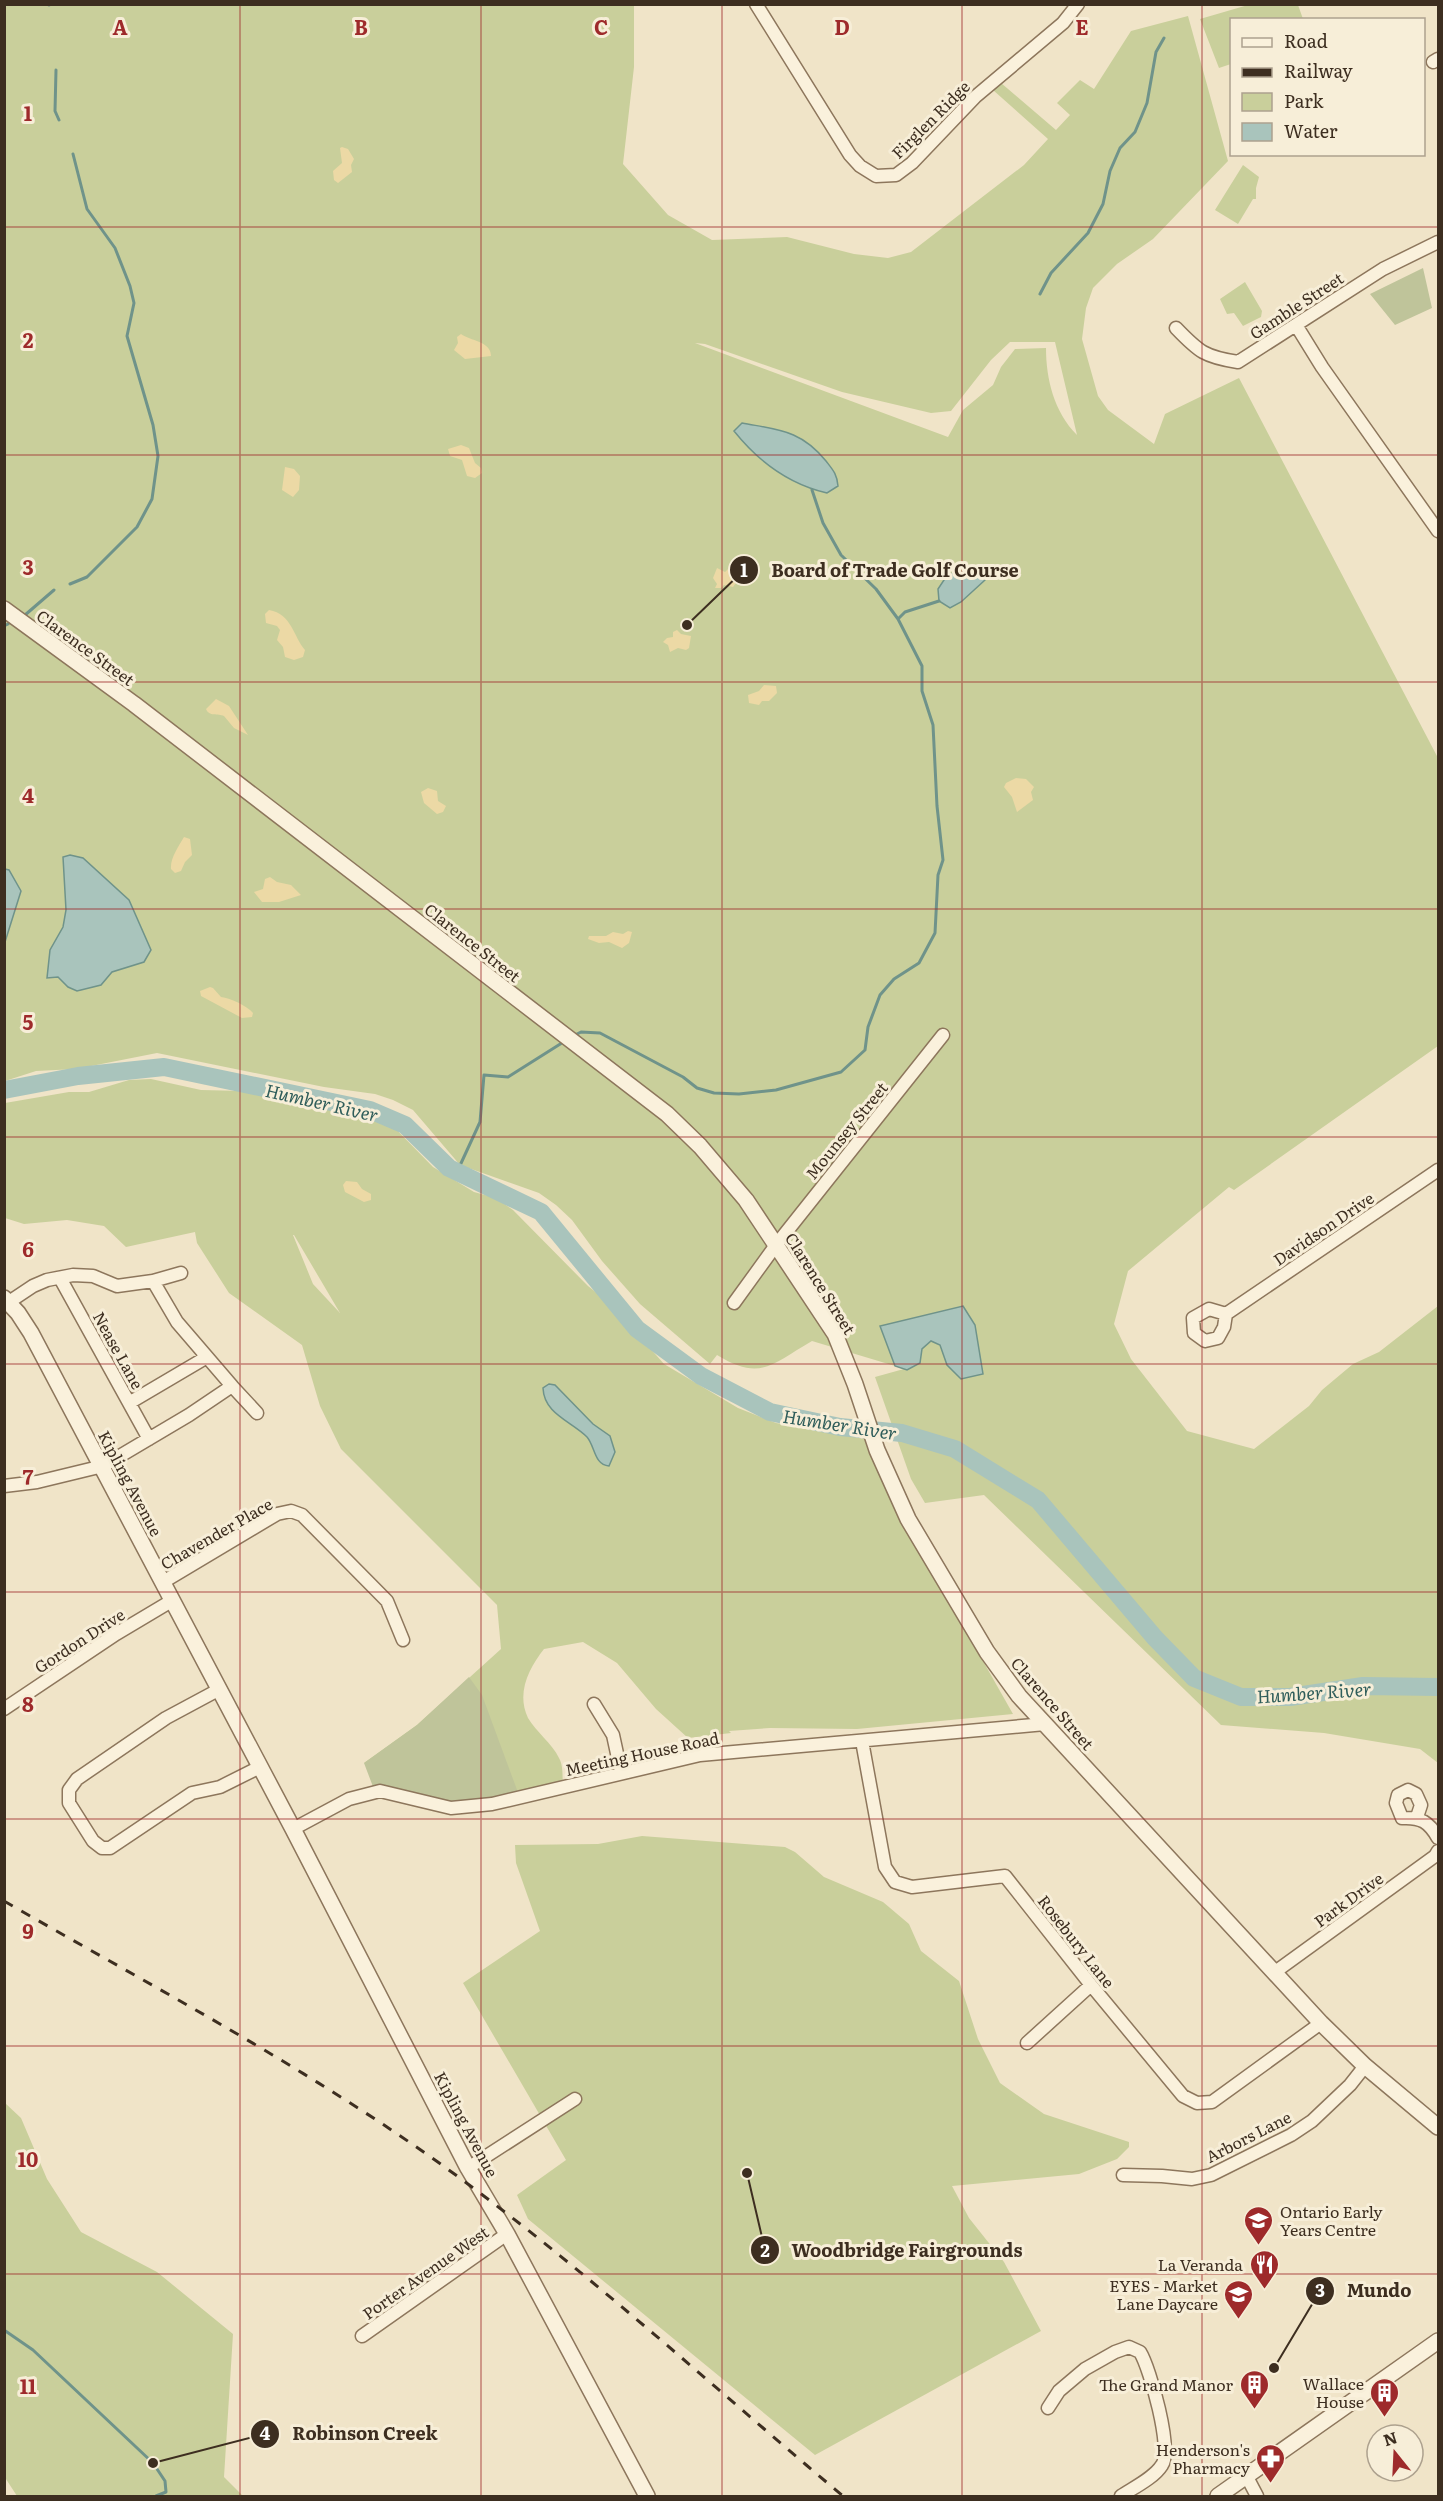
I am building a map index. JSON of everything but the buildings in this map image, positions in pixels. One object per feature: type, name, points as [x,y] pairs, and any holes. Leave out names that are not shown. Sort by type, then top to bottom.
[{"type":"street","name":"Firglen Ridge","points":[[756,4],[850,155],[860,166],[876,176],[896,175],[912,163],[975,97],[1063,23],[1078,4]]},
{"type":"street","name":"Gamble Street","points":[[1176,328],[1194,348],[1212,358],[1238,362],[1383,269],[1438,242]]},
{"type":"street","points":[[1296,325],[1322,367],[1438,531]]},
{"type":"street","name":"Clarence Street","points":[[4,609],[135,704],[667,1114],[700,1146],[746,1200],[835,1334],[877,1450],[908,1519],[983,1645],[1018,1696],[1322,2024],[1365,2066],[1438,2127]]},
{"type":"street","name":"Mounsey Street","points":[[734,1303],[776,1245],[943,1035]]},
{"type":"street","name":"Davidson Drive","points":[[1226,1314],[1438,1170]]},
{"type":"street","points":[[7,1300],[33,1286],[60,1278],[93,1276],[117,1286],[130,1282],[153,1281],[181,1273]]},
{"type":"street","name":"Nease Lane","points":[[60,1278],[149,1439]]},
{"type":"street","points":[[153,1281],[177,1322],[257,1413]]},
{"type":"street","name":"Kipling Avenue","points":[[7,1300],[31,1333],[103,1466],[468,2168],[507,2234],[647,2496]]},
{"type":"street","points":[[129,1403],[207,1357]]},
{"type":"street","points":[[4,1486],[38,1482],[103,1466],[232,1386]]},
{"type":"street","name":"Chavender Place","points":[[163,1582],[277,1514],[291,1511],[302,1515],[387,1601],[403,1640]]},
{"type":"street","name":"Gordon Drive","points":[[4,1709],[116,1634],[173,1600]]},
{"type":"street","points":[[220,1689],[166,1718],[75,1780],[69,1790],[69,1803],[94,1843],[102,1848],[110,1848],[192,1794],[220,1787],[260,1767]]},
{"type":"street","points":[[594,1704],[613,1735],[621,1772]]},
{"type":"street","name":"Meeting House Road","points":[[293,1829],[349,1799],[380,1791],[451,1808],[492,1804],[700,1755],[1044,1724]]},
{"type":"street","name":"Rosebury Lane","points":[[862,1741],[885,1867],[895,1882],[912,1887],[1005,1876],[1091,1985],[1184,2096],[1197,2103],[1212,2102],[1322,2024]]},
{"type":"street","points":[[1417,1817],[1428,1824],[1438,1838]]},
{"type":"street","name":"Park Drive","points":[[1275,1972],[1435,1856],[1438,1851]]},
{"type":"street","points":[[1027,2043],[1091,1985]]},
{"type":"street","name":"Arbors Lane","points":[[1123,2175],[1192,2179],[1211,2175],[1291,2135],[1312,2121],[1350,2085],[1365,2066]]},
{"type":"street","points":[[468,2168],[575,2099]]},
{"type":"street","name":"Porter Avenue West","points":[[362,2336],[507,2234]]},
{"type":"street","points":[[1218,2496],[1438,2341]]},
{"type":"street","points":[[1048,2408],[1059,2391],[1085,2369],[1129,2347],[1140,2352],[1150,2377],[1164,2435],[1166,2456],[1159,2469],[1121,2496]]},
{"type":"street","points":[[1247,2477],[1257,2496]]},
{"type":"green space","points":[[5,5],[634,5],[634,67],[623,164],[668,215],[712,240],[787,237],[854,254],[888,258],[911,252],[1024,165],[1048,139],[993,90],[1001,83],[1056,130],[1070,115],[1057,103],[1080,80],[1094,89],[1131,31],[1188,16],[1228,161],[1153,239],[1117,264],[1093,288],[1086,308],[1082,339],[1098,396],[1108,410],[1154,444],[1165,414],[1239,378],[1438,758],[1438,1046],[1234,1190],[1229,1187],[1128,1271],[1114,1324],[1131,1359],[1187,1431],[1254,1449],[1309,1406],[1322,1390],[1353,1364],[1379,1352],[1438,1306],[1438,1763],[1420,1749],[1324,1733],[1221,1725],[984,1495],[925,1503],[911,1479],[875,1377],[911,1367],[930,1341],[975,1351],[881,1326],[895,1366],[812,1341],[766,1367],[745,1367],[717,1355],[710,1364],[640,1304],[602,1261],[572,1220],[556,1205],[539,1193],[460,1165],[413,1110],[375,1094],[324,1087],[157,1053],[76,1069],[36,1071],[5,1081]],"holes":[[[1010,342],[1055,342],[1077,435],[1057,406],[1050,383],[1046,348],[1015,349],[1001,367],[993,385],[963,410],[948,437],[695,343],[705,344],[842,392],[931,413],[951,411],[991,360]]]},
{"type":"green space","points":[[1248,5],[1298,5],[1303,18],[1230,18],[1230,64],[1219,68],[1200,19]]},
{"type":"green space","points":[[1243,165],[1259,177],[1256,199],[1253,199],[1238,224],[1215,210]]},
{"type":"green space","points":[[1423,268],[1432,308],[1395,325],[1370,294]]},
{"type":"green space","points":[[1245,282],[1262,311],[1261,317],[1243,326],[1234,313],[1227,314],[1220,299]]},
{"type":"green space","points":[[151,1079],[201,1090],[243,1091],[278,1096],[385,1118],[433,1167],[474,1192],[496,1198],[513,1210],[588,1286],[612,1305],[664,1364],[738,1408],[776,1423],[865,1439],[903,1520],[1013,1714],[857,1729],[770,1728],[729,1731],[731,1733],[688,1738],[656,1709],[617,1663],[583,1642],[544,1649],[533,1664],[524,1690],[523,1699],[528,1718],[561,1761],[563,1790],[520,1798],[364,1763],[417,1725],[501,1649],[497,1605],[341,1449],[320,1406],[302,1345],[229,1293],[197,1243],[195,1232],[126,1247],[104,1226],[67,1220],[24,1224],[5,1218],[5,1103],[69,1092],[89,1092],[129,1080]],"holes":[[[294,1235],[340,1313],[313,1284]]]},
{"type":"green space","points":[[469,1677],[482,1695],[520,1798],[460,1809],[375,1792],[364,1763],[417,1725]]},
{"type":"green space","points":[[642,1836],[785,1847],[795,1852],[824,1877],[883,1902],[909,1924],[921,1951],[959,1981],[978,2039],[1000,2083],[1044,2114],[1129,2142],[1129,2147],[1117,2159],[1079,2174],[952,2186],[969,2218],[1004,2262],[1041,2331],[815,2455],[528,2219],[517,2195],[566,2160],[463,1983],[540,1931],[516,1863],[515,1845],[598,1844]]},
{"type":"green space","points":[[5,2103],[21,2118],[47,2179],[81,2232],[157,2272],[233,2334],[224,2477],[243,2496],[17,2496],[4,2476]]},
{"type":"sand","points":[[340,148],[348,149],[354,159],[351,165],[352,172],[338,183],[334,180],[333,171],[342,163]]},
{"type":"sand","points":[[461,334],[484,344],[488,347],[491,356],[465,359],[454,350],[458,343],[457,337]]},
{"type":"sand","points":[[461,445],[469,448],[475,463],[481,468],[482,473],[475,478],[467,476],[462,460],[450,456],[448,449]]},
{"type":"sand","points":[[285,467],[294,469],[300,476],[299,490],[293,497],[282,490]]},
{"type":"sand","points":[[734,563],[743,565],[747,574],[740,577],[733,587],[724,585],[721,588],[715,588],[717,584],[713,578],[717,568],[725,572]]},
{"type":"sand","points":[[269,610],[283,616],[291,626],[305,650],[303,657],[294,660],[285,657],[283,647],[277,640],[280,630],[277,626],[266,623],[265,614]]},
{"type":"sand","points":[[677,630],[681,634],[691,636],[689,648],[686,650],[678,648],[670,652],[668,645],[663,642],[673,637],[673,632]]},
{"type":"sand","points":[[764,685],[776,686],[777,693],[769,701],[762,701],[759,705],[749,703],[748,695],[759,691]]},
{"type":"sand","points":[[216,699],[229,706],[248,735],[234,728],[224,716],[207,711],[206,709]]},
{"type":"sand","points":[[1016,778],[1026,779],[1034,787],[1031,792],[1033,800],[1017,812],[1012,797],[1004,787],[1006,783]]},
{"type":"sand","points":[[428,788],[437,791],[438,801],[446,806],[443,812],[437,814],[424,803],[421,792]]},
{"type":"sand","points":[[184,837],[190,839],[192,855],[185,862],[181,871],[175,873],[171,869],[172,861]]},
{"type":"sand","points":[[270,877],[277,882],[291,885],[301,895],[279,902],[262,902],[254,892],[263,889],[265,879]]},
{"type":"sand","points":[[628,931],[632,932],[629,943],[622,948],[609,942],[599,943],[588,939],[589,936],[606,936],[613,932],[623,934]]},
{"type":"sand","points":[[210,987],[221,997],[247,1008],[253,1013],[252,1017],[242,1018],[201,996],[200,991]]},
{"type":"sand","points":[[346,1181],[357,1182],[362,1189],[371,1194],[371,1200],[364,1202],[345,1192],[343,1185]]},
{"type":"water","points":[[742,423],[788,433],[808,443],[833,470],[838,486],[827,493],[799,484],[775,470],[753,452],[734,431]]},
{"type":"water","points":[[975,571],[984,574],[985,580],[961,602],[950,608],[939,601],[938,589],[948,574]]},
{"type":"water","points":[[70,855],[83,858],[129,900],[151,950],[144,962],[112,972],[101,985],[77,991],[68,987],[58,977],[47,978],[50,950],[63,927],[66,910],[63,857]]},
{"type":"water","points":[[5,869],[9,870],[21,891],[5,942]]},
{"type":"water","points":[[963,1306],[975,1325],[983,1374],[961,1379],[947,1365],[940,1345],[931,1341],[922,1349],[920,1363],[907,1370],[895,1366],[880,1326]]},
{"type":"water","points":[[549,1384],[555,1385],[593,1424],[610,1436],[615,1452],[609,1466],[600,1462],[590,1441],[581,1431],[553,1411],[543,1388]]},
{"type":"waterway","points":[[1040,294],[1051,273],[1088,233],[1103,204],[1110,171],[1120,148],[1135,132],[1147,103],[1156,52],[1164,38]]},
{"type":"waterway","points":[[56,70],[55,111],[59,120]]},
{"type":"waterway","points":[[70,584],[87,577],[137,527],[152,499],[158,456],[153,425],[127,336],[134,303],[130,286],[115,248],[87,209],[73,154]]},
{"type":"waterway","points":[[573,1036],[581,1032],[600,1033],[683,1077],[697,1088],[714,1093],[739,1094],[776,1090],[841,1072],[865,1050],[868,1027],[880,995],[894,979],[919,963],[935,933],[938,875],[943,860],[937,806],[933,725],[922,691],[922,666],[898,619],[876,589],[841,555],[823,523],[812,490]]},
{"type":"waterway","points":[[25,615],[54,590]]},
{"type":"waterway","points":[[898,619],[905,612],[939,601]]},
{"type":"waterway","points":[[4,626],[8,624]]},
{"type":"waterway","points":[[457,1172],[480,1122],[484,1075],[508,1077],[565,1041]]},
{"type":"waterway","name":"Humber River","points":[[4,1090],[78,1076],[164,1067],[370,1110],[405,1125],[449,1168],[541,1212],[637,1329],[701,1376],[770,1412],[840,1427],[902,1433],[955,1449],[1038,1500],[1155,1638],[1194,1678],[1241,1697],[1290,1697],[1363,1686],[1438,1687]]},
{"type":"waterway","points":[[4,2330],[33,2350],[153,2463],[165,2481],[166,2492],[156,2496]]},
{"type":"railway","points":[[4,1901],[277,2058],[383,2124],[435,2160],[541,2240],[843,2496]]},
{"type":"place","name":"Board of Trade Golf Course","points":[[687,625]]},
{"type":"place","name":"Woodbridge Fairgrounds","points":[[747,2173]]},
{"type":"place","name":"Ontario Early Years Centre","points":[[1259,2246]]},
{"type":"place","name":"La Veranda","points":[[1264,2290]]},
{"type":"place","name":"EYES - Market Lane Daycare","points":[[1239,2320]]},
{"type":"place","name":"Mundo","points":[[1274,2368]]},
{"type":"place","name":"The Grand Manor","points":[[1254,2410]]},
{"type":"place","name":"Wallace House","points":[[1385,2418]]},
{"type":"place","name":"Robinson Creek","points":[[153,2463]]},
{"type":"place","name":"Henderson's Pharmacy","points":[[1271,2484]]}]
